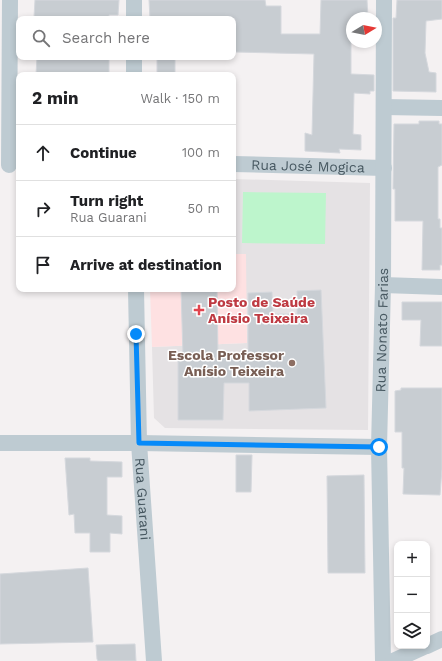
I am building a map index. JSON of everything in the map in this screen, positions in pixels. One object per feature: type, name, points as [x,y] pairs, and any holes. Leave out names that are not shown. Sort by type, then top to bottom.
[{"type":"street","points":[[9,165],[10,0]]},
{"type":"street","points":[[134,0],[134,16]]},
{"type":"street","name":"Rua Nonato Farias","points":[[383,661],[379,447],[383,285],[384,0]]},
{"type":"street","points":[[134,60],[134,72]]},
{"type":"street","points":[[384,107],[442,108]]},
{"type":"street","name":"Rua José Mogica","points":[[236,164],[384,168]]},
{"type":"street","points":[[383,285],[442,287]]},
{"type":"street","name":"Rua Guarani","points":[[136,292],[139,443],[154,661]]},
{"type":"street","points":[[0,443],[139,443],[379,447]]},
{"type":"street","points":[[430,644],[442,639]]},
{"type":"street","points":[[393,661],[419,649]]},
{"type":"shaded area","points":[[236,179],[370,183],[368,430],[165,428],[154,418],[152,347],[247,343],[245,254],[236,254]]},
{"type":"shaded area","name":"Posto de Saúde Anísio Teixeira","points":[[236,254],[246,254],[247,343],[152,347],[150,292],[236,292]]},
{"type":"green space","points":[[243,192],[326,193],[325,244],[242,243]]},
{"type":"building","points":[[35,0],[119,0],[118,15],[34,16]]},
{"type":"building","points":[[149,0],[265,0],[266,6],[281,6],[281,34],[320,34],[321,0],[367,0],[368,12],[346,12],[346,48],[351,48],[351,74],[374,75],[374,91],[370,91],[370,94],[354,93],[353,134],[361,135],[361,150],[339,149],[340,153],[305,151],[305,133],[312,135],[314,54],[236,52],[236,16],[150,16]]},
{"type":"building","points":[[397,0],[442,0],[442,19],[426,21],[425,53],[429,72],[436,73],[436,92],[393,91],[393,18],[396,18]]},
{"type":"building","points":[[37,60],[109,60],[109,72],[36,72]]},
{"type":"building","points":[[157,60],[175,60],[175,72],[157,72]]},
{"type":"building","points":[[419,121],[439,121],[439,124],[442,124],[442,165],[438,167],[438,219],[440,219],[440,228],[442,228],[442,265],[440,265],[440,270],[422,270],[423,221],[395,221],[395,189],[393,189],[394,124],[419,124]]},
{"type":"building","points":[[321,290],[326,408],[249,411],[249,383],[224,383],[223,420],[178,420],[178,356],[183,356],[181,292],[217,292],[218,356],[224,356],[224,358],[248,358],[248,293],[272,292],[273,314],[297,314],[297,291]]},
{"type":"building","points":[[402,302],[442,302],[442,346],[420,346],[421,320],[402,320]]},
{"type":"building","points":[[401,388],[442,388],[442,469],[440,495],[403,494],[404,468],[402,468],[402,432],[395,432],[395,391],[401,390]]},
{"type":"building","points":[[236,455],[252,455],[251,492],[236,492]]},
{"type":"building","points":[[65,458],[90,458],[90,461],[122,462],[122,477],[107,477],[107,515],[122,516],[122,534],[110,533],[110,552],[90,552],[90,533],[75,533],[74,514],[69,515]]},
{"type":"building","points":[[364,475],[365,573],[328,573],[327,476]]},
{"type":"building","points":[[88,568],[93,642],[0,644],[0,574]]},
{"type":"building","points":[[135,644],[136,661],[98,661],[97,659],[96,645]]},
{"type":"place","name":"Posto de Saúde Anísio Teixeira","points":[[199,310]]},
{"type":"place","name":"Escola Professor Anísio Teixeira","points":[[292,363]]},
{"type":"route","points":[[136,334],[139,443],[379,447]]}]
